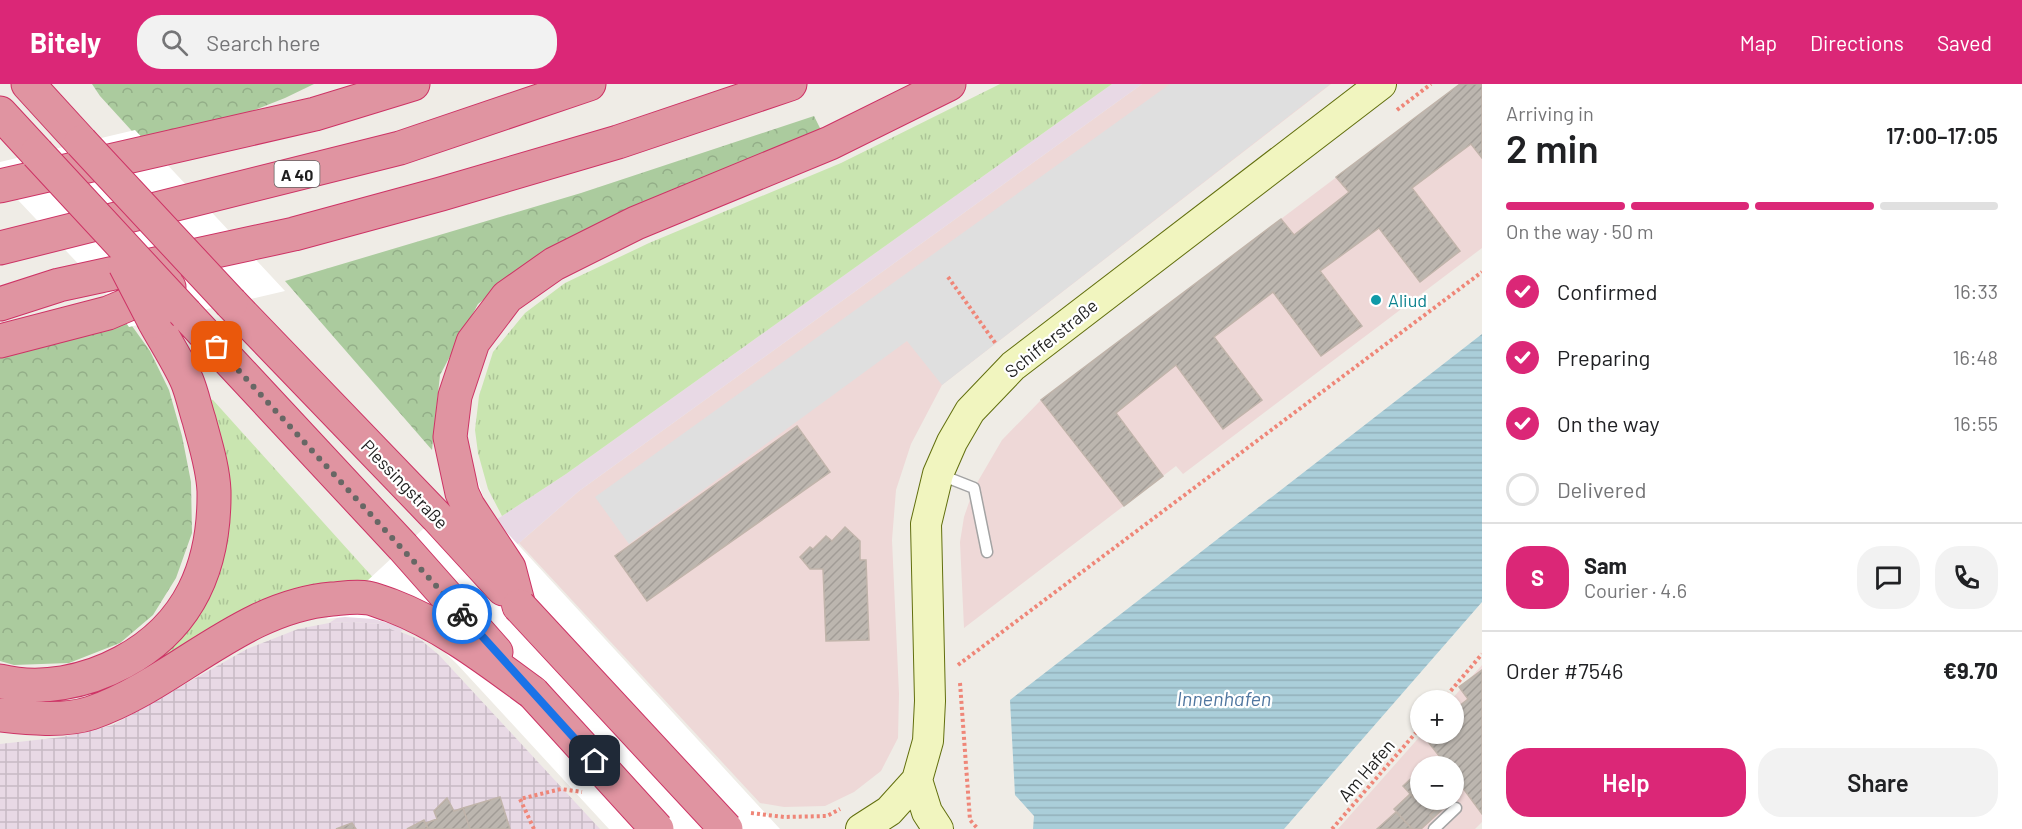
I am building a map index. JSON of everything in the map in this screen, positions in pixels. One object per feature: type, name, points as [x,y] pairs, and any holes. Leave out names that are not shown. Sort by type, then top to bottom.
[{"type":"highway","name":"Plessingstraße","points":[[28,84],[231,303],[437,517],[726,829]]},
{"type":"highway","points":[[60,84],[81,142]]},
{"type":"highway","points":[[268,125],[330,84]]},
{"type":"highway","points":[[0,186],[315,114],[413,84]]},
{"type":"highway","name":"A 40","points":[[0,248],[400,148],[589,84]]},
{"type":"highway","points":[[0,304],[59,285],[294,234],[441,194],[618,142],[790,84]]},
{"type":"highway","points":[[519,606],[508,568],[462,493],[450,437],[455,396],[473,342],[507,297],[554,264],[636,223],[830,143],[949,84]]},
{"type":"highway","points":[[0,113],[403,547],[657,829]]},
{"type":"highway","points":[[0,681],[14,684],[66,683],[102,674],[134,657],[164,633],[187,605],[205,567],[212,527],[214,490],[208,453],[187,382],[106,229]]},
{"type":"highway","points":[[0,341],[108,313],[294,234]]},
{"type":"highway","points":[[0,715],[40,719],[89,714],[127,697],[227,636],[274,614],[309,601],[350,597],[369,598],[413,614],[472,648],[533,693]]},
{"type":"street","name":"Schifferstraße","points":[[917,780],[928,741],[930,701],[926,524],[938,474],[952,442],[970,411],[1013,366],[1381,84]]},
{"type":"street","points":[[861,829],[889,811],[917,780]]},
{"type":"street","points":[[917,780],[927,812],[939,829]]},
{"type":"lane","points":[[938,474],[974,488],[987,552]]},
{"type":"lane","points":[[1434,829],[1454,810]]},
{"type":"path","points":[[1394,112],[1431,84]]},
{"type":"path","points":[[958,665],[1482,272]]},
{"type":"path","points":[[948,277],[996,344]]},
{"type":"path","points":[[957,654],[970,820],[976,828]]},
{"type":"path","points":[[1451,690],[1482,654]]},
{"type":"path","name":"Am Hafen","points":[[1332,829],[1410,739]]},
{"type":"shaded area","points":[[1112,84],[1142,84],[579,491],[519,543],[399,633],[380,624],[329,623],[566,474]]},
{"type":"shaded area","points":[[1142,84],[1331,84],[942,385],[911,444],[896,490],[892,540],[899,694],[898,738],[881,771],[854,792],[825,806],[784,807],[760,803],[519,543],[579,491]]},
{"type":"shaded area","points":[[1170,84],[1330,84],[942,385],[907,341],[629,544],[595,497]]},
{"type":"shaded area","points":[[1460,84],[1482,84],[1482,248],[1183,474],[1176,466],[964,628],[960,542],[964,517],[974,488],[1002,440],[1041,400]]},
{"type":"shaded area","points":[[329,623],[380,624],[421,640],[439,655],[600,829],[0,829],[0,744],[63,737],[113,725],[247,649],[298,629]]},
{"type":"shaded area","points":[[1482,665],[1482,822],[1475,829],[1338,829],[1413,744],[1464,744],[1464,690],[1460,690]]},
{"type":"green space","points":[[92,84],[314,84],[239,116],[141,141]]},
{"type":"green space","points":[[1000,84],[1112,84],[566,474],[502,516],[488,489],[478,453],[475,430],[479,396],[493,352],[525,313],[565,283],[649,243],[841,163]]},
{"type":"green space","points":[[814,116],[821,130],[545,251],[478,304],[440,375],[432,450],[285,281],[581,193]]},
{"type":"green space","points":[[127,319],[150,351],[169,390],[182,436],[191,482],[192,533],[176,578],[153,615],[120,643],[69,663],[14,665],[0,661],[0,351]]},
{"type":"green space","points":[[204,398],[213,400],[377,582],[139,677],[138,670],[195,614]]},
{"type":"water","name":"Innenhafen","points":[[1482,334],[1482,602],[1284,829],[1033,829],[1034,816],[1015,795],[1010,700]]},
{"type":"pier","points":[[135,130],[285,291],[129,327],[104,291],[0,181],[0,162]]},
{"type":"pier","points":[[477,479],[484,499],[499,524],[780,829],[609,829],[437,645],[408,629],[374,619],[345,617],[326,619]]},
{"type":"building","points":[[1460,84],[1482,84],[1482,158],[1471,144],[1412,188],[1460,251],[1420,282],[1379,228],[1320,271],[1362,326],[1321,356],[1273,292],[1214,337],[1262,400],[1223,429],[1176,365],[1116,413],[1163,476],[1124,506],[1041,400],[1281,219],[1294,235],[1349,192],[1336,177]]},
{"type":"building","points":[[797,426],[830,472],[647,601],[615,556]]},
{"type":"building","points":[[845,527],[860,541],[860,560],[866,560],[869,640],[826,641],[823,569],[810,569],[800,557],[810,547],[813,549],[826,536],[832,541]]},
{"type":"building","points":[[1482,670],[1482,814],[1464,790],[1464,756],[1439,756],[1430,744],[1464,744],[1464,702],[1468,699],[1464,690],[1459,687]]},
{"type":"building","points":[[1410,779],[1410,794],[1403,786]]},
{"type":"building","points":[[1410,794],[1410,810],[1435,810],[1430,815],[1433,818],[1421,829],[1412,829],[1394,809]]},
{"type":"building","points":[[500,797],[510,829],[470,829],[463,808]]},
{"type":"building","points":[[447,798],[454,811],[463,808],[470,829],[428,829],[426,823],[437,819],[434,811]]},
{"type":"building","points":[[1435,810],[1442,810],[1433,818],[1430,815]]},
{"type":"building","points":[[1396,812],[1412,829],[1377,829]]},
{"type":"building","points":[[424,820],[428,829],[407,829]]},
{"type":"building","points":[[352,823],[356,829],[336,829]]},
{"type":"way so far","points":[[217,347],[403,547],[462,614]]},
{"type":"place","name":"Aliud","points":[[1376,300]]},
{"type":"route","points":[[462,614],[595,761]]}]
